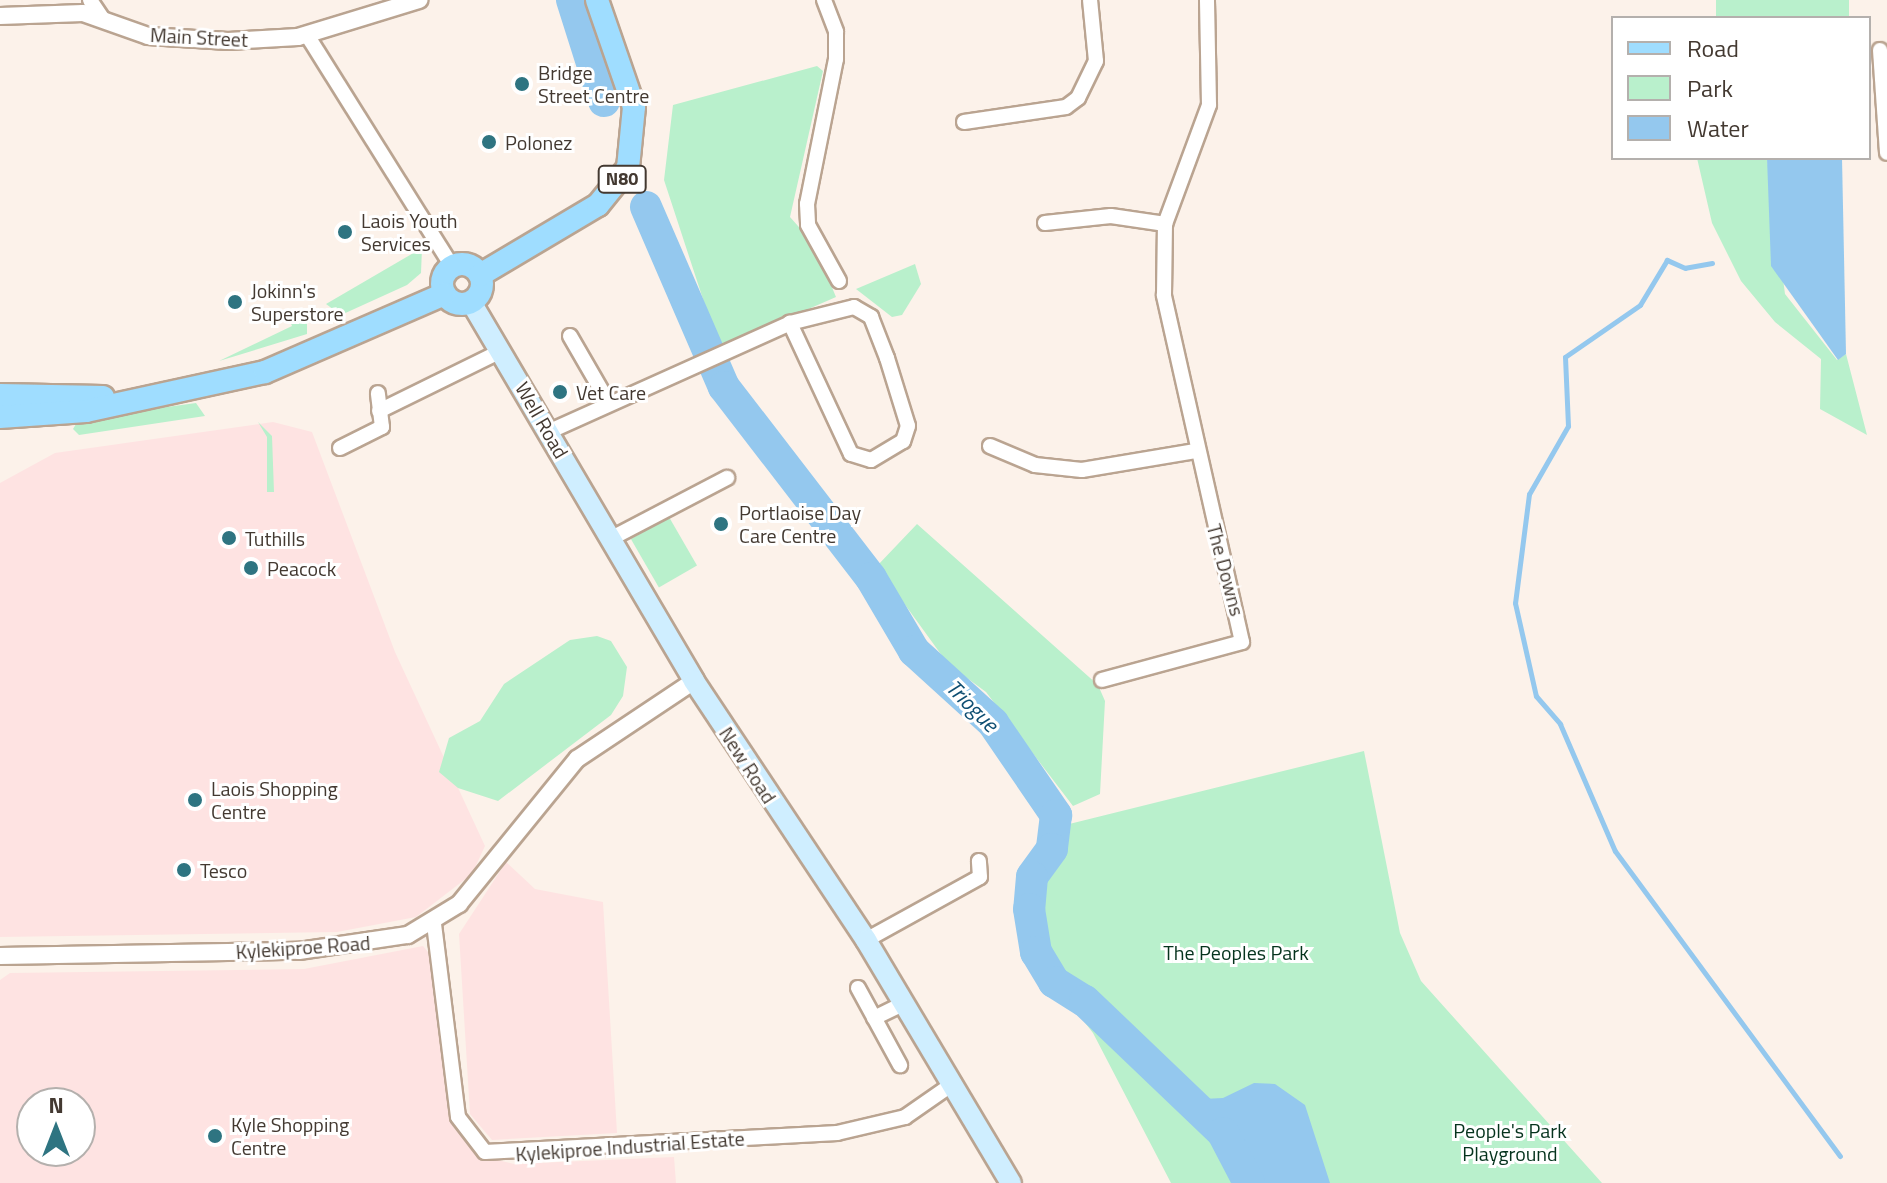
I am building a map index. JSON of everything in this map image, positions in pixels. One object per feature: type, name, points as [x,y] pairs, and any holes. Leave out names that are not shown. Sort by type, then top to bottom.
[{"type":"main road","name":"N80","points":[[480,275],[598,205],[628,168],[634,107],[604,4]]},
{"type":"main road","points":[[467,264],[480,275],[481,291],[471,302],[455,304],[444,294],[442,279],[452,266],[467,264]]},
{"type":"main road","points":[[0,417],[86,411],[137,398],[216,385],[306,359],[444,294]]},
{"type":"main road","name":"Well Road","points":[[471,302],[612,538]]},
{"type":"main road","points":[[0,395],[137,398]]},
{"type":"main road","name":"New Road","points":[[612,538],[694,681],[894,984],[1011,1183]]},
{"type":"street","points":[[90,0],[102,18]]},
{"type":"street","name":"Main Street","points":[[0,16],[102,18],[121,29],[173,39],[307,35],[419,0]]},
{"type":"street","points":[[824,0],[836,32],[836,59],[807,204],[808,225],[839,281]]},
{"type":"street","points":[[964,122],[1066,107],[1078,98],[1096,61],[1090,0]]},
{"type":"street","name":"The Downs","points":[[1102,680],[1242,642],[1195,451],[1164,295],[1165,224],[1209,105],[1207,0]]},
{"type":"street","points":[[307,35],[411,209],[452,266]]},
{"type":"street","points":[[1880,50],[1887,153]]},
{"type":"street","points":[[1045,223],[1111,216],[1165,224]]},
{"type":"street","points":[[548,432],[607,400],[790,323],[835,307],[871,317],[905,413],[903,441],[871,460],[851,454],[790,323]]},
{"type":"street","points":[[570,336],[607,400]]},
{"type":"street","points":[[379,411],[501,351]]},
{"type":"street","points":[[340,448],[377,433],[378,393]]},
{"type":"street","points":[[990,446],[1035,465],[1082,470],[1195,451]]},
{"type":"street","points":[[612,538],[727,478]]},
{"type":"street","name":"Kylekiproe Road","points":[[0,956],[336,949],[434,924],[459,904],[577,759],[694,681]]},
{"type":"street","points":[[866,940],[980,877],[979,861]]},
{"type":"street","name":"Kylekiproe Industrial Estate","points":[[434,924],[458,1117],[485,1152],[837,1133],[905,1117],[954,1083]]},
{"type":"street","points":[[858,988],[900,1065]]},
{"type":"street","points":[[874,1018],[905,1003]]},
{"type":"shaded area","name":"Laois Shopping Centre","points":[[273,422],[312,432],[395,652],[485,846],[472,874],[416,917],[337,932],[0,937],[0,483],[55,453]]},
{"type":"shaded area","points":[[506,862],[535,889],[603,902],[617,1133],[492,1140],[470,1114],[459,934]]},
{"type":"shaded area","name":"Kyle Shopping Centre","points":[[423,946],[433,958],[455,1126],[477,1155],[514,1164],[674,1157],[676,1183],[0,1183],[0,980],[10,973],[304,969]]},
{"type":"green space","points":[[1716,0],[1849,0],[1849,16],[1716,16]]},
{"type":"green space","points":[[817,66],[823,71],[790,217],[814,244],[836,297],[719,348],[664,180],[673,105]]},
{"type":"green space","points":[[1697,160],[1767,160],[1785,294],[1837,360],[1846,354],[1867,435],[1820,409],[1821,359],[1775,322],[1741,281],[1712,223]]},
{"type":"green space","points":[[422,248],[421,273],[407,285],[341,315],[326,304]]},
{"type":"green space","points":[[915,264],[921,284],[902,315],[892,317],[856,289]]},
{"type":"green space","points":[[299,311],[307,316],[307,334],[219,361],[292,326],[287,314]]},
{"type":"green space","points":[[196,403],[205,416],[79,435],[73,429],[79,419]]},
{"type":"green space","points":[[258,422],[272,436],[274,492],[267,492],[267,437]]},
{"type":"green space","points":[[669,517],[697,565],[659,587],[631,539]]},
{"type":"green space","points":[[917,524],[1098,685],[1105,701],[1100,794],[1073,806],[986,692],[948,664],[877,566]]},
{"type":"green space","points":[[597,636],[611,641],[627,667],[623,696],[611,715],[498,801],[458,788],[439,772],[449,738],[480,721],[504,684],[570,640]]},
{"type":"green space","name":"The Peoples Park","points":[[1364,751],[1400,933],[1421,981],[1602,1183],[1171,1183],[1093,1033],[1031,953],[1018,901],[1045,830]]},
{"type":"water","points":[[1767,160],[1842,160],[1846,354],[1838,360],[1771,266]]},
{"type":"water","points":[[1254,1083],[1275,1084],[1305,1105],[1330,1183],[1249,1183],[1223,1133],[1182,1100],[1223,1098]]},
{"type":"waterway","name":"Triogue","points":[[572,0],[604,101]]},
{"type":"waterway","name":"Triogue","points":[[646,207],[724,387],[871,578],[914,651],[993,723],[1056,815],[1052,849],[1032,877],[1029,909],[1036,952],[1054,982],[1085,1001],[1223,1133],[1249,1183]]},
{"type":"waterway","points":[[1712,263],[1685,268],[1667,260],[1640,305],[1565,357],[1568,426],[1529,494],[1515,603],[1536,696],[1560,724],[1615,851],[1840,1156]]},
{"type":"place","name":"Bridge Street Centre","points":[[522,84]]},
{"type":"place","name":"Polonez","points":[[489,142]]},
{"type":"place","name":"Laois Youth Services","points":[[345,232]]},
{"type":"place","name":"Jokinn's Superstore","points":[[235,302]]},
{"type":"place","name":"Vet Care","points":[[560,392]]},
{"type":"place","name":"Portlaoise Day Care Centre","points":[[721,524]]},
{"type":"place","name":"Tuthills","points":[[229,538]]},
{"type":"place","name":"Peacock","points":[[251,568]]},
{"type":"place","name":"Laois Shopping Centre","points":[[195,800]]},
{"type":"place","name":"Tesco","points":[[184,870]]},
{"type":"place","name":"Kyle Shopping Centre","points":[[215,1136]]},
{"type":"park label","name":"People's Park Playground","points":[[1510,1142]]}]
